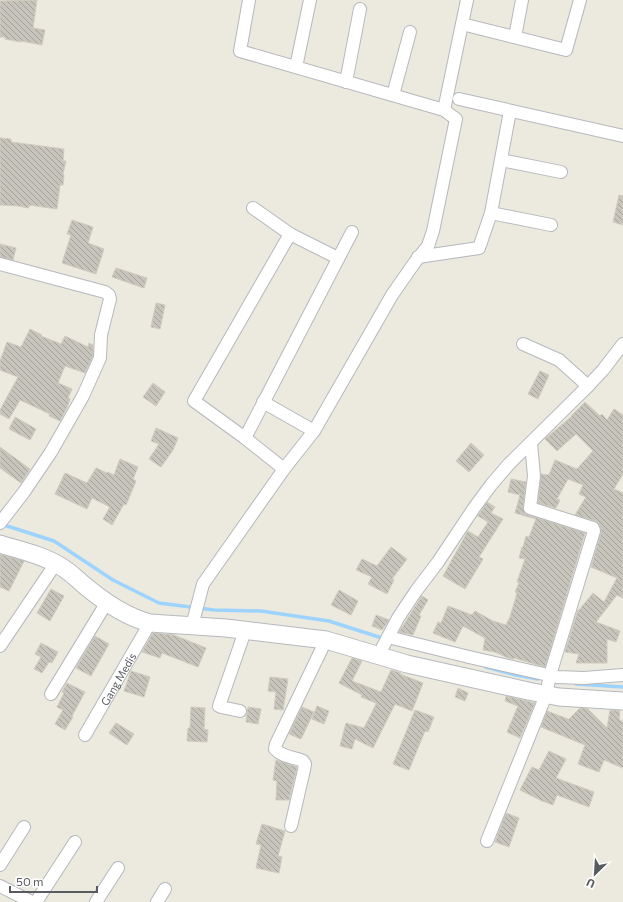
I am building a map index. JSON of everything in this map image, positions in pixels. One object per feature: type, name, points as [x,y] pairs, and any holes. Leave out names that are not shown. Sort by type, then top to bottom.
[{"type":"street","points":[[192,626],[203,584],[284,469],[314,431],[392,294],[418,257],[428,246],[433,231],[456,119],[444,110],[240,51],[249,0]]},
{"type":"street","points":[[296,67],[310,0]]},
{"type":"street","points":[[444,110],[467,0]]},
{"type":"street","points":[[515,37],[522,0]]},
{"type":"street","points":[[462,24],[566,50],[580,0]]},
{"type":"street","points":[[346,82],[360,9]]},
{"type":"street","points":[[393,96],[410,32]]},
{"type":"street","points":[[459,99],[623,136]]},
{"type":"street","points":[[418,257],[479,248],[491,213],[510,111]]},
{"type":"street","points":[[501,160],[561,172]]},
{"type":"street","points":[[253,208],[290,234],[338,258]]},
{"type":"street","points":[[491,213],[551,226]]},
{"type":"street","points":[[245,438],[352,232]]},
{"type":"street","points":[[284,469],[245,438],[194,401],[238,327],[290,234]]},
{"type":"street","points":[[0,264],[105,292],[109,295],[110,300],[100,335],[100,358],[83,396],[51,452],[24,492],[3,519]]},
{"type":"street","points":[[523,344],[559,360],[588,386]]},
{"type":"street","points":[[384,645],[398,618],[416,591],[499,475],[588,386],[603,370],[623,344]]},
{"type":"street","points":[[263,402],[314,431]]},
{"type":"street","points":[[487,841],[548,684],[594,529],[530,508],[534,476],[531,444]]},
{"type":"street","points":[[0,544],[49,559],[72,574],[107,602],[141,621],[384,645],[462,677],[548,684],[623,701]]},
{"type":"street","points":[[0,646],[56,563]]},
{"type":"street","points":[[51,694],[107,602]]},
{"type":"street","name":"Gang Medis","points":[[85,735],[150,623]]},
{"type":"street","points":[[240,711],[219,706],[245,631]]},
{"type":"street","points":[[291,826],[305,764],[303,761],[282,755],[275,749],[276,744],[326,640]]},
{"type":"street","points":[[548,684],[566,678],[623,675]]},
{"type":"street","points":[[0,865],[24,827]]},
{"type":"street","points":[[36,902],[74,842]]},
{"type":"street","points":[[96,902],[118,868]]},
{"type":"street","points":[[0,886],[32,902]]},
{"type":"street","points":[[157,902],[165,889]]},
{"type":"building","points":[[37,0],[33,28],[45,30],[42,45],[0,37],[0,1]]},
{"type":"building","points":[[0,138],[11,139],[11,142],[64,149],[63,161],[66,161],[63,174],[63,185],[60,185],[57,209],[29,205],[29,208],[0,205]]},
{"type":"building","points":[[619,195],[623,196],[623,225],[613,222]]},
{"type":"building","points":[[72,220],[93,227],[88,243],[104,249],[96,274],[62,263],[71,235],[67,234]]},
{"type":"building","points":[[0,244],[16,248],[13,260],[0,257]]},
{"type":"building","points":[[116,268],[147,278],[144,288],[112,277]]},
{"type":"building","points":[[156,303],[165,305],[160,329],[151,327]]},
{"type":"building","points":[[30,329],[42,335],[41,336],[61,344],[65,336],[88,347],[89,343],[93,345],[93,356],[85,373],[65,366],[58,383],[72,389],[68,398],[70,399],[67,408],[60,421],[49,416],[50,414],[20,400],[9,419],[0,414],[0,410],[18,377],[0,370],[0,361],[7,342],[21,347]]},
{"type":"building","points":[[540,371],[549,375],[538,399],[528,394]]},
{"type":"building","points":[[153,383],[165,392],[156,406],[143,397]]},
{"type":"building","points":[[585,402],[600,416],[602,414],[607,420],[614,409],[623,415],[623,474],[614,489],[623,493],[623,598],[617,595],[596,622],[620,631],[616,642],[607,639],[607,663],[576,663],[579,654],[565,652],[578,610],[593,593],[604,602],[617,578],[591,567],[601,529],[596,521],[575,515],[586,497],[579,494],[583,485],[568,479],[557,499],[560,500],[556,508],[538,503],[541,474],[549,475],[555,460],[577,469],[593,451],[576,434],[557,451],[545,439],[572,416]]},
{"type":"building","points":[[15,417],[36,429],[30,440],[9,429]]},
{"type":"building","points":[[156,428],[178,438],[173,450],[161,467],[149,459],[159,444],[151,441]]},
{"type":"building","points":[[471,443],[484,455],[469,472],[456,461]]},
{"type":"building","points":[[0,447],[30,469],[21,483],[0,468]]},
{"type":"building","points":[[120,459],[138,467],[133,479],[136,481],[126,505],[124,504],[112,525],[103,519],[110,507],[92,498],[87,509],[55,494],[65,473],[87,483],[96,468],[114,475]]},
{"type":"building","points":[[511,479],[526,482],[523,507],[525,514],[585,533],[545,667],[514,658],[508,658],[495,652],[483,650],[485,638],[463,626],[455,642],[433,633],[438,622],[441,623],[448,606],[472,615],[475,611],[493,621],[506,625],[517,593],[515,592],[519,583],[517,582],[525,559],[519,558],[522,547],[526,536],[529,537],[536,519],[515,513],[520,495],[508,492]]},
{"type":"building","points":[[487,502],[495,507],[491,513],[503,519],[479,557],[483,559],[465,589],[443,576],[468,531],[478,537],[488,522],[478,516]]},
{"type":"building","points":[[391,547],[407,559],[392,579],[394,580],[387,594],[368,584],[372,577],[356,570],[362,559],[377,566]]},
{"type":"building","points":[[0,554],[24,561],[9,591],[0,587]]},
{"type":"building","points":[[51,589],[64,596],[50,621],[37,613]]},
{"type":"building","points":[[339,590],[358,601],[351,615],[331,605]]},
{"type":"building","points":[[422,596],[428,600],[419,615],[421,616],[413,635],[399,632]]},
{"type":"building","points":[[376,615],[389,620],[382,630],[372,626]]},
{"type":"building","points":[[153,633],[174,635],[206,648],[198,667],[162,653],[160,658],[142,652]]},
{"type":"building","points":[[95,636],[109,644],[91,676],[76,668]]},
{"type":"building","points":[[41,643],[58,652],[52,663],[49,662],[42,673],[34,669],[41,657],[35,654]]},
{"type":"building","points":[[352,658],[362,661],[352,681],[381,692],[391,670],[423,683],[412,711],[395,704],[373,748],[355,739],[352,749],[340,746],[346,723],[364,728],[376,704],[361,697],[362,695],[339,683]]},
{"type":"building","points":[[131,671],[150,677],[144,697],[124,691]]},
{"type":"building","points":[[270,677],[288,679],[283,710],[274,709],[276,692],[268,691]]},
{"type":"building","points":[[67,683],[85,692],[65,730],[55,724],[63,710],[57,707]]},
{"type":"building","points":[[458,688],[468,693],[465,701],[455,697]]},
{"type":"building","points":[[506,696],[535,703],[520,738],[507,732],[518,706],[505,701]]},
{"type":"building","points":[[317,706],[329,711],[324,724],[312,719]]},
{"type":"building","points":[[191,707],[205,708],[204,729],[208,730],[207,742],[187,741],[188,728],[190,728]]},
{"type":"building","points":[[248,707],[261,709],[258,724],[246,722]]},
{"type":"building","points":[[302,707],[314,712],[301,739],[289,734]]},
{"type":"building","points":[[580,708],[588,709],[607,728],[610,710],[620,711],[619,719],[623,722],[623,768],[604,760],[599,772],[578,764],[585,745],[541,727],[547,711],[568,720]]},
{"type":"building","points":[[415,710],[434,717],[428,732],[425,731],[409,770],[393,764]]},
{"type":"building","points":[[116,723],[134,734],[127,745],[109,733]]},
{"type":"building","points":[[549,751],[566,759],[556,778],[594,792],[589,807],[557,795],[553,805],[520,790],[532,767],[539,770]]},
{"type":"building","points":[[276,760],[297,767],[289,800],[276,800],[277,781],[273,780]]},
{"type":"building","points":[[506,813],[519,818],[509,847],[495,842]]},
{"type":"building","points":[[262,824],[285,831],[278,856],[282,857],[279,873],[256,868],[261,845],[256,844]]},
{"type":"waterway","points":[[1,524],[54,541],[113,580],[159,603],[214,610],[261,611],[329,621],[385,639]]},
{"type":"waterway","points":[[486,667],[538,679]]},
{"type":"waterway","points":[[576,684],[623,687]]}]
